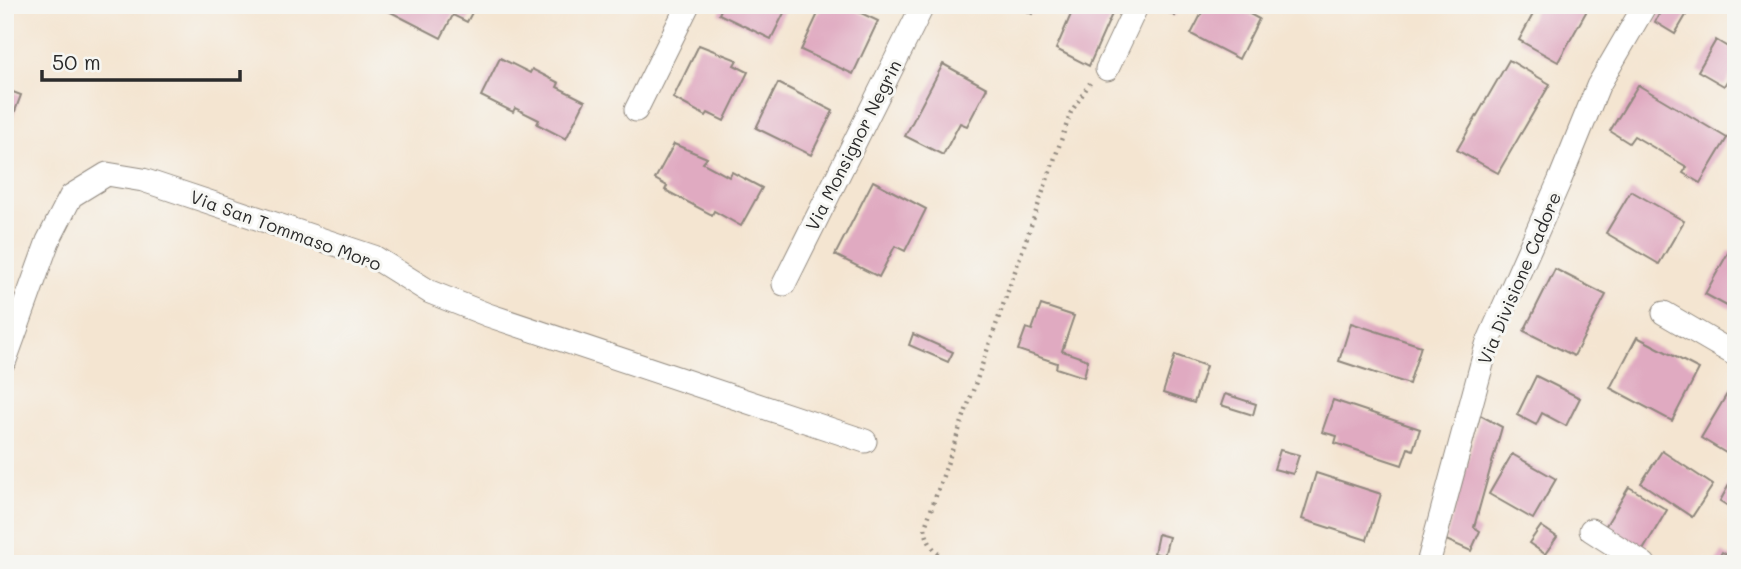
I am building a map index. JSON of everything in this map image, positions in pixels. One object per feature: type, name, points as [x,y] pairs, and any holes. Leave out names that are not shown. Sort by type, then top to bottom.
[{"type":"street","points":[[636,110],[688,5]]},
{"type":"street","name":"Via Monsignor Negrin","points":[[784,284],[923,5]]},
{"type":"street","points":[[1107,69],[1137,5]]},
{"type":"street","name":"Via Divisione Cadore","points":[[1428,564],[1487,345],[1598,86],[1645,5]]},
{"type":"street","name":"Via San Tommaso Moro","points":[[5,360],[48,241],[71,196],[107,174],[143,180],[374,257],[430,292],[488,314],[865,441]]},
{"type":"street","points":[[1664,313],[1736,355]]},
{"type":"street","points":[[1591,530],[1644,564]]},
{"type":"path","points":[[957,564],[934,551],[927,540],[925,527],[1071,112],[1087,86],[1107,69]]},
{"type":"building","points":[[377,5],[476,5],[467,22],[453,15],[441,38]]},
{"type":"building","points":[[723,5],[788,5],[771,39],[719,14]]},
{"type":"building","points":[[822,5],[844,5],[878,21],[853,74],[801,50]]},
{"type":"building","points":[[1015,5],[1037,5],[1032,14]]},
{"type":"building","points":[[1075,5],[1116,5],[1089,66],[1056,49]]},
{"type":"building","points":[[1154,5],[1180,5],[1175,16]]},
{"type":"building","points":[[1206,5],[1233,5],[1259,19],[1239,59],[1191,34]]},
{"type":"building","points":[[1538,5],[1590,5],[1558,62],[1519,40]]},
{"type":"building","points":[[1664,5],[1692,5],[1675,34],[1655,22]]},
{"type":"building","points":[[1716,40],[1736,52],[1736,67],[1724,86],[1698,71]]},
{"type":"building","points":[[699,45],[737,60],[734,65],[748,72],[724,121],[708,113],[706,116],[673,98]]},
{"type":"building","points":[[500,58],[530,73],[532,69],[559,83],[557,87],[585,101],[566,139],[537,124],[539,120],[515,108],[513,112],[481,96]]},
{"type":"building","points":[[1509,60],[1550,84],[1498,173],[1457,150]]},
{"type":"building","points":[[943,64],[987,88],[967,126],[960,123],[943,155],[905,136]]},
{"type":"building","points":[[778,83],[833,111],[811,155],[756,128]]},
{"type":"building","points":[[1638,85],[1727,138],[1700,183],[1683,173],[1687,167],[1634,136],[1629,143],[1610,131]]},
{"type":"building","points":[[5,89],[21,95],[6,135],[5,135]]},
{"type":"building","points":[[674,144],[707,158],[703,163],[729,177],[732,172],[762,188],[741,226],[714,211],[712,215],[665,190],[667,186],[655,179]]},
{"type":"building","points":[[873,181],[926,209],[905,251],[895,246],[879,277],[835,255]]},
{"type":"building","points":[[1631,191],[1684,221],[1659,264],[1606,233]]},
{"type":"building","points":[[1729,251],[1736,254],[1736,311],[1705,294]]},
{"type":"building","points":[[1555,269],[1606,295],[1574,356],[1524,331]]},
{"type":"building","points":[[1041,305],[1074,316],[1062,351],[1088,360],[1084,377],[1056,368],[1057,363],[1018,350],[1026,328],[1032,330]]},
{"type":"building","points":[[1351,323],[1421,346],[1409,384],[1339,361]]},
{"type":"building","points":[[913,334],[953,352],[948,362],[909,345]]},
{"type":"building","points":[[1637,337],[1699,369],[1672,421],[1610,388]]},
{"type":"building","points":[[1175,355],[1206,366],[1194,403],[1163,393]]},
{"type":"building","points":[[1536,376],[1580,398],[1566,426],[1542,413],[1536,425],[1517,415]]},
{"type":"building","points":[[1730,389],[1736,392],[1736,459],[1701,438]]},
{"type":"building","points":[[1225,394],[1256,404],[1253,415],[1221,405]]},
{"type":"building","points":[[1333,400],[1420,429],[1413,450],[1408,448],[1402,465],[1335,443],[1337,436],[1322,432]]},
{"type":"building","points":[[1480,415],[1502,427],[1474,527],[1480,531],[1471,551],[1446,540]]},
{"type":"building","points":[[1280,450],[1299,455],[1293,474],[1274,469]]},
{"type":"building","points":[[1662,451],[1713,485],[1692,517],[1641,483]]},
{"type":"building","points":[[1512,454],[1556,479],[1533,519],[1489,494]]},
{"type":"building","points":[[1316,473],[1381,494],[1367,540],[1302,519]]},
{"type":"building","points":[[1730,483],[1736,486],[1736,511],[1720,501]]},
{"type":"building","points":[[1629,487],[1667,510],[1643,550],[1605,527]]},
{"type":"building","points":[[1541,526],[1557,537],[1545,554],[1529,543]]},
{"type":"building","points":[[1158,534],[1169,537],[1164,556],[1154,553]]},
{"type":"building","points":[[1722,552],[1736,560],[1736,564],[1715,564]]}]
